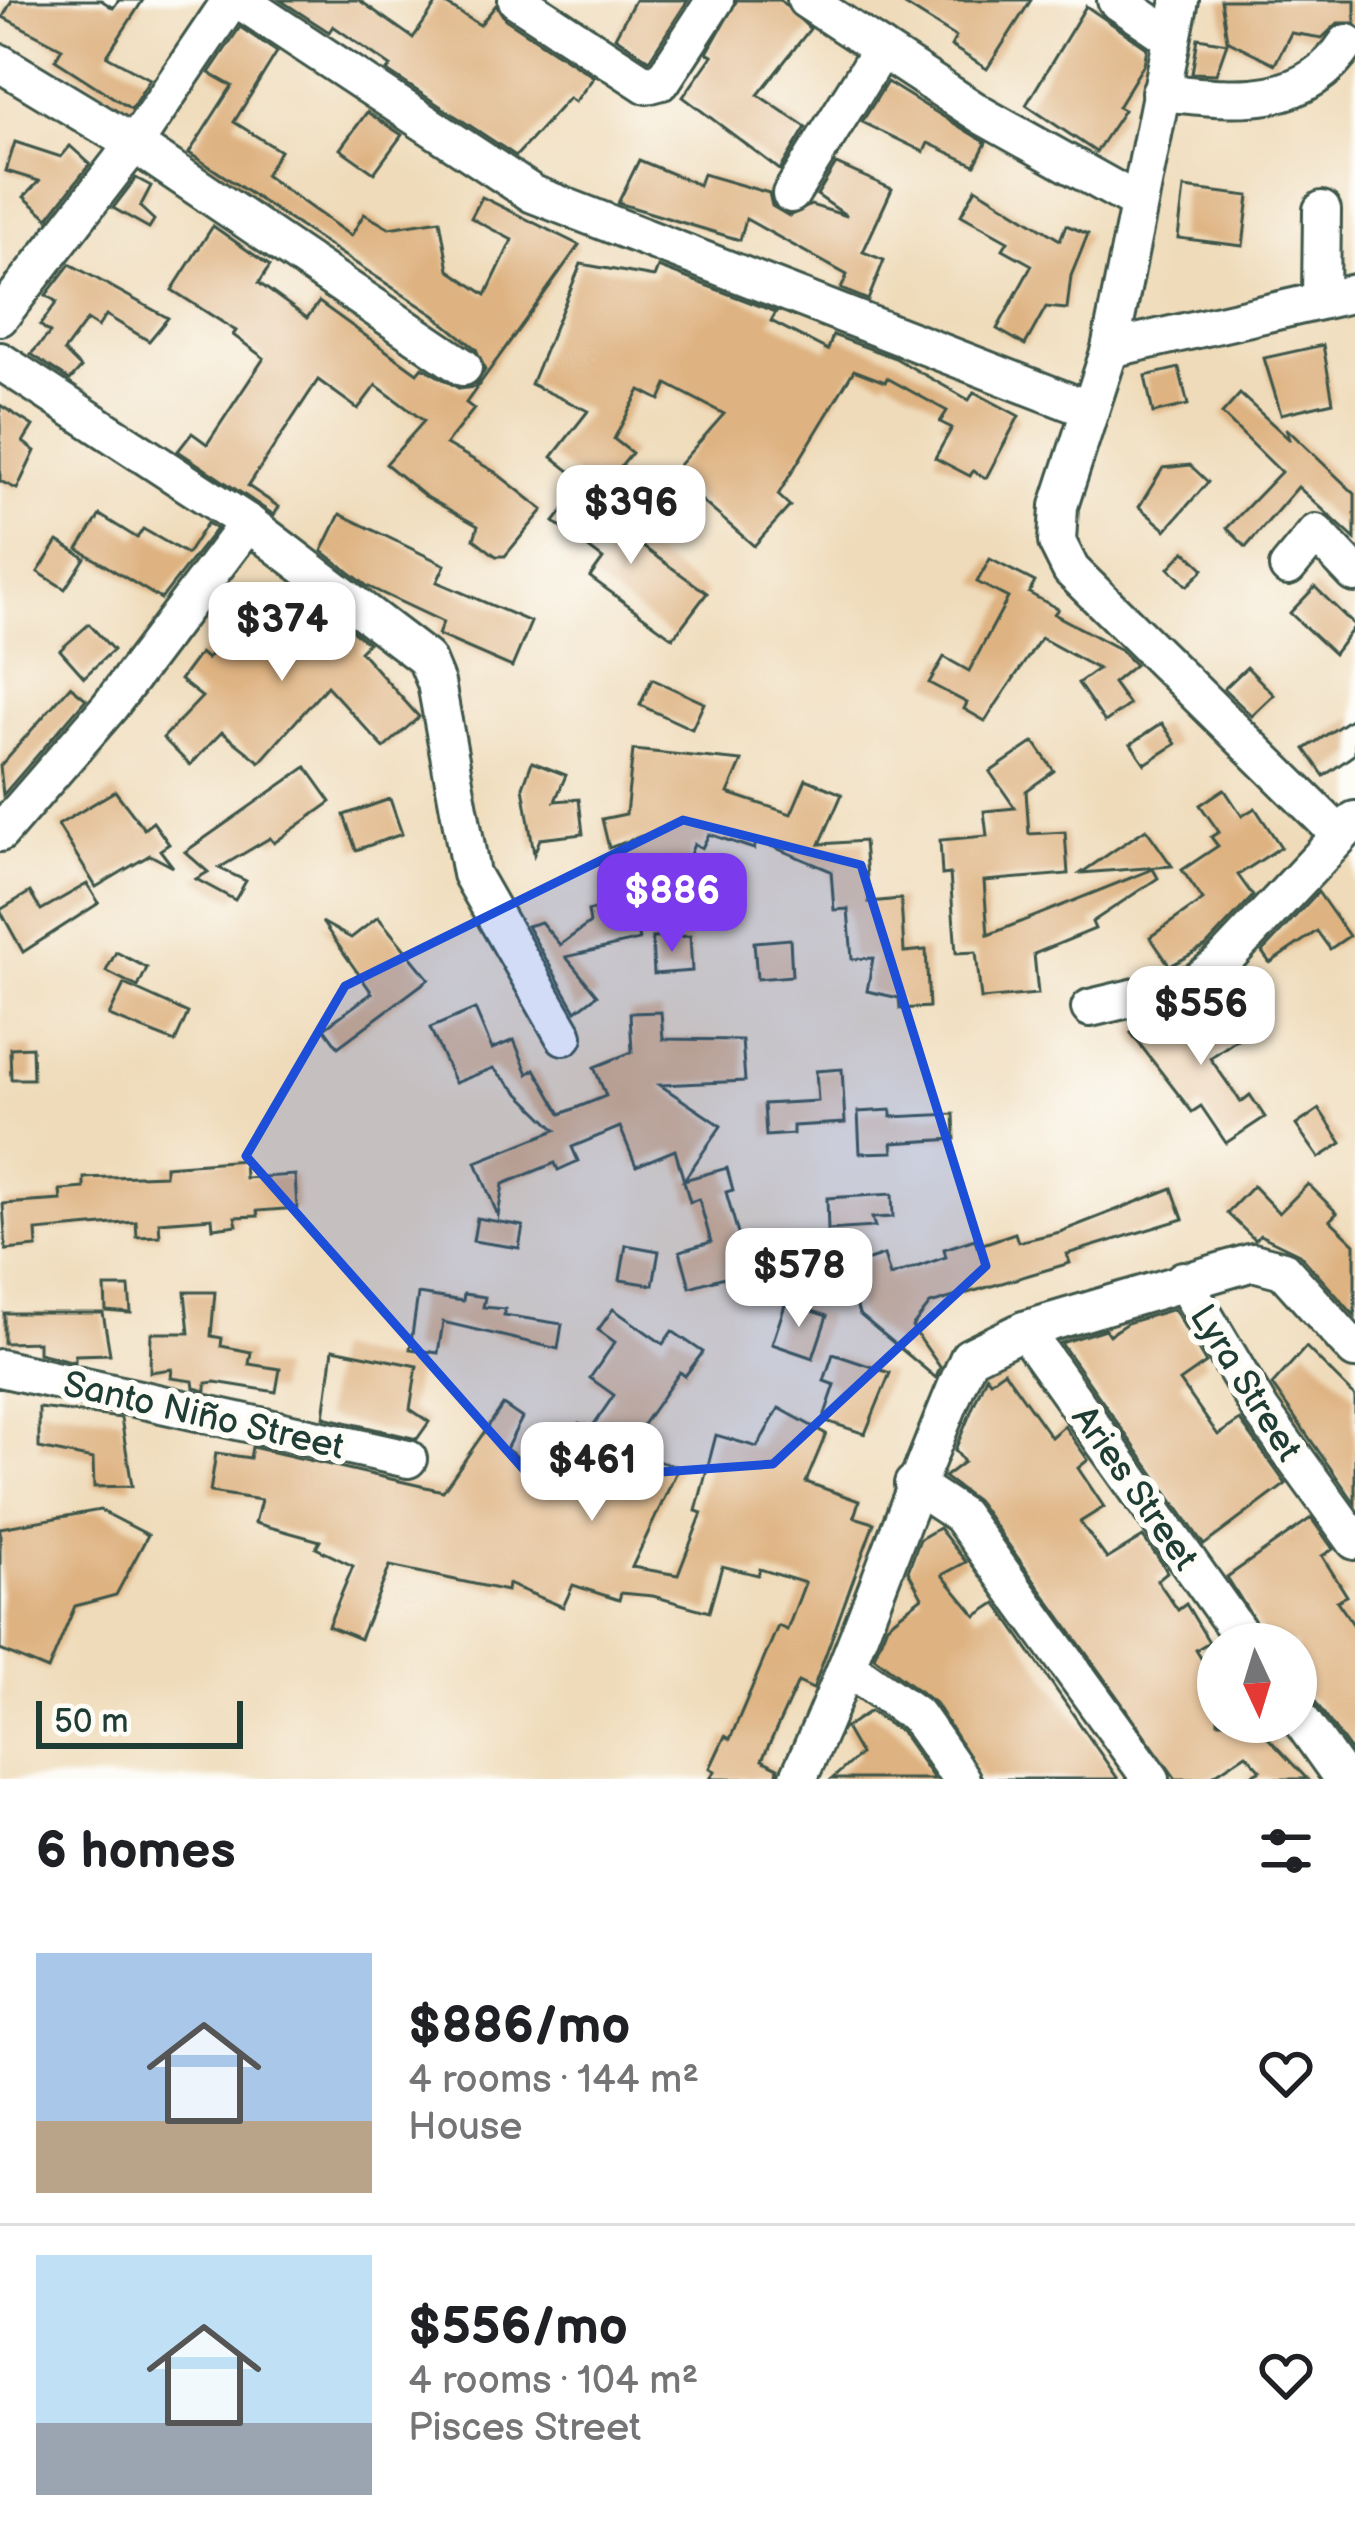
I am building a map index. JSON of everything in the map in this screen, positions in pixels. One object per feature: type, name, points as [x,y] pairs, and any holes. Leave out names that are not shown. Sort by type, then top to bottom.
[{"type":"street","points":[[0,316],[134,144],[235,0],[533,194],[1090,410]]},
{"type":"street","points":[[517,0],[647,85],[662,81],[715,0]]},
{"type":"street","points":[[806,0],[983,116],[1137,202]]},
{"type":"street","points":[[1116,0],[1172,38]]},
{"type":"street","points":[[1090,1008],[1195,982],[1221,963],[1347,826],[1061,556],[1059,506],[1110,349],[1180,0]]},
{"type":"street","points":[[1160,92],[1221,98],[1281,93],[1316,81],[1347,44]]},
{"type":"street","points":[[791,194],[881,49]]},
{"type":"street","points":[[0,63],[134,144],[464,367]]},
{"type":"street","points":[[1110,349],[1338,296],[1322,210]]},
{"type":"street","points":[[0,361],[248,523],[426,659],[436,683],[472,874],[564,1036]]},
{"type":"street","points":[[0,832],[110,706],[248,523]]},
{"type":"street","points":[[1288,567],[1316,532],[1355,574]]},
{"type":"street","points":[[798,1779],[849,1668],[914,1484],[969,1357],[1024,1330],[1253,1262],[1283,1270],[1355,1350]]},
{"type":"street","name":"Lyra Street","points":[[1183,1280],[1261,1411],[1355,1541]]},
{"type":"street","name":"Aries Street","points":[[1024,1330],[1232,1623]]},
{"type":"street","name":"Santo Niño Street","points":[[0,1368],[408,1459]]},
{"type":"street","points":[[914,1484],[959,1515],[1151,1779]]},
{"type":"street","points":[[849,1668],[917,1716],[962,1779]]},
{"type":"street","points":[[1317,1742],[1343,1779]]},
{"type":"highlighted area","points":[[683,820],[861,865],[986,1266],[773,1464],[534,1481],[246,1156],[345,986]]},
{"type":"building","points":[[12,0],[101,0],[113,8],[119,0],[143,0],[107,56],[150,79],[131,109],[55,60],[62,48],[3,17]]},
{"type":"building","points":[[280,0],[359,0],[413,38],[439,0],[480,25],[496,5],[505,19],[594,77],[575,102],[569,98],[516,156],[387,71],[391,66],[333,26],[329,32]]},
{"type":"building","points":[[635,0],[688,0],[649,60],[615,37]]},
{"type":"building","points":[[737,0],[780,0],[810,29],[758,95],[806,127],[780,170],[683,97],[712,56],[707,53]]},
{"type":"building","points":[[897,0],[1031,0],[987,69],[951,46],[956,37]]},
{"type":"building","points":[[1221,0],[1355,0],[1355,23],[1338,23],[1322,38],[1291,33],[1275,64],[1227,40]]},
{"type":"building","points":[[1086,6],[1147,48],[1144,64],[1118,107],[1124,110],[1096,152],[1026,105]]},
{"type":"building","points":[[240,27],[277,52],[234,122],[280,151],[265,175],[351,236],[364,214],[389,228],[440,220],[449,270],[486,295],[512,240],[471,218],[482,197],[579,245],[466,403],[474,409],[446,444],[495,472],[543,510],[505,556],[496,556],[474,539],[478,526],[425,496],[386,464],[424,421],[376,385],[358,409],[318,380],[248,486],[279,507],[274,515],[178,451],[192,433],[207,444],[264,358],[233,335],[236,331],[172,290],[213,226],[270,266],[259,283],[307,318],[319,302],[417,373],[422,367],[460,389],[474,387],[485,370],[476,349],[434,315],[189,153],[232,86],[209,73]]},
{"type":"building","points":[[1198,38],[1227,43],[1216,74],[1192,73]]},
{"type":"building","points":[[887,82],[986,143],[975,165],[928,143],[924,152],[862,122]]},
{"type":"building","points":[[367,112],[402,135],[374,173],[340,149]]},
{"type":"building","points":[[15,142],[61,157],[70,146],[90,164],[48,218],[24,197],[39,181],[6,171]]},
{"type":"building","points":[[639,160],[699,185],[703,174],[769,193],[772,206],[789,216],[811,205],[847,216],[817,195],[836,164],[892,189],[863,252],[884,260],[868,300],[841,289],[847,275],[746,219],[740,240],[618,203]]},
{"type":"building","points":[[136,178],[151,186],[140,207],[154,220],[149,228],[113,208]]},
{"type":"building","points":[[976,188],[1060,240],[1066,225],[1088,234],[1071,276],[1067,309],[1046,307],[1025,345],[997,329],[1032,265],[1003,249],[1008,241],[961,215]]},
{"type":"building","points":[[1184,188],[1249,196],[1243,246],[1178,238]]},
{"type":"building","points":[[70,264],[168,318],[149,341],[106,315],[98,327],[87,320],[64,351],[81,368],[70,380],[31,354],[50,333],[40,325],[57,302],[46,295]]},
{"type":"building","points":[[581,264],[654,277],[658,267],[776,312],[771,321],[828,350],[833,335],[895,358],[969,400],[974,392],[1019,416],[986,478],[973,471],[970,476],[935,458],[952,428],[940,422],[947,411],[887,378],[885,382],[854,370],[778,495],[790,506],[754,546],[671,474],[724,414],[667,384],[660,400],[640,390],[614,439],[632,453],[599,494],[552,457],[588,411],[531,384]]},
{"type":"building","points":[[1323,345],[1333,402],[1281,414],[1264,358]]},
{"type":"building","points":[[1179,368],[1188,405],[1153,413],[1145,376]]},
{"type":"building","points":[[1240,394],[1290,440],[1286,428],[1355,494],[1355,539],[1298,487],[1246,547],[1227,528],[1281,472],[1222,414]]},
{"type":"building","points":[[0,405],[33,426],[23,442],[35,451],[17,489],[0,481]]},
{"type":"building","points":[[1190,465],[1208,482],[1166,530],[1139,507],[1163,468]]},
{"type":"building","points":[[581,488],[613,513],[607,521],[707,593],[673,638],[590,577],[603,559],[554,522]]},
{"type":"building","points":[[340,514],[445,565],[437,582],[531,622],[512,667],[438,635],[443,622],[367,586],[322,551]]},
{"type":"building","points":[[100,515],[137,538],[143,529],[187,554],[207,523],[216,529],[161,599],[78,549]]},
{"type":"building","points":[[58,541],[85,558],[65,589],[38,572]]},
{"type":"building","points":[[1185,551],[1204,569],[1187,586],[1169,568]]},
{"type":"building","points":[[990,559],[1035,582],[1029,593],[1058,609],[1054,614],[1119,649],[1135,665],[1113,683],[1129,705],[1105,722],[1078,683],[1098,669],[1041,638],[985,721],[964,709],[967,703],[929,683],[944,657],[969,671],[1008,598],[977,582]]},
{"type":"building","points":[[1315,587],[1355,626],[1334,654],[1290,613]]},
{"type":"building","points":[[258,595],[305,632],[324,609],[368,643],[360,651],[419,717],[384,748],[327,686],[260,762],[222,732],[190,765],[163,738],[202,697],[180,680],[200,653],[207,659]]},
{"type":"building","points":[[89,624],[113,650],[84,677],[60,650]]},
{"type":"building","points":[[1247,667],[1274,695],[1252,716],[1224,689]]},
{"type":"building","points":[[652,679],[704,703],[692,729],[640,705]]},
{"type":"building","points":[[70,686],[86,699],[3,795],[0,766]]},
{"type":"building","points":[[1355,716],[1355,754],[1324,776],[1305,749]]},
{"type":"building","points":[[1162,723],[1176,744],[1145,764],[1131,744]]},
{"type":"building","points":[[1034,742],[1054,771],[1026,791],[1029,834],[1065,832],[1068,874],[984,881],[988,935],[1153,869],[1158,878],[1092,922],[1095,929],[1034,954],[1038,994],[981,999],[976,952],[956,953],[950,874],[942,875],[940,840],[987,836],[984,811],[1015,808],[990,772]]},
{"type":"building","points":[[633,750],[742,761],[728,793],[791,814],[806,779],[842,794],[820,844],[864,841],[869,902],[901,899],[904,952],[926,950],[929,1007],[900,1009],[899,998],[867,991],[873,958],[852,959],[848,909],[834,910],[831,871],[757,840],[754,849],[709,834],[702,848],[694,844],[675,895],[614,873],[611,860],[642,836],[609,848],[602,819],[626,814]]},
{"type":"building","points":[[532,762],[566,775],[555,801],[579,799],[583,834],[540,839],[534,854],[523,787]]},
{"type":"building","points":[[306,767],[331,802],[274,843],[270,838],[219,868],[246,881],[235,900],[196,879],[208,872],[185,852]]},
{"type":"building","points":[[1224,789],[1242,816],[1255,808],[1281,847],[1238,875],[1253,896],[1206,946],[1170,966],[1150,937],[1203,900],[1182,870],[1218,846],[1211,837],[1219,832],[1200,805]]},
{"type":"building","points":[[115,791],[144,829],[153,822],[169,844],[160,850],[173,867],[150,855],[96,887],[58,825]]},
{"type":"building","points":[[390,799],[402,834],[356,850],[344,815]]},
{"type":"building","points":[[1146,829],[1172,866],[1081,873],[1116,849]]},
{"type":"building","points":[[87,884],[99,903],[23,952],[0,910],[30,892],[41,910]]},
{"type":"building","points":[[1318,892],[1349,936],[1330,949],[1317,931],[1270,963],[1262,952]]},
{"type":"building","points":[[630,901],[639,940],[566,957],[597,995],[576,1011],[527,926],[541,922],[560,945],[590,923],[588,911]]},
{"type":"building","points":[[378,917],[429,979],[338,1047],[324,1028],[372,993],[322,922],[351,938]]},
{"type":"building","points":[[690,936],[692,971],[654,974],[652,938]]},
{"type":"building","points":[[790,939],[792,976],[757,979],[754,942]]},
{"type":"building","points":[[116,952],[147,968],[138,987],[106,971]]},
{"type":"building","points":[[124,984],[188,1013],[175,1042],[109,1016]]},
{"type":"building","points":[[1226,1004],[1246,1033],[1210,1058],[1241,1102],[1250,1095],[1265,1117],[1226,1143],[1201,1106],[1192,1112],[1131,1033],[1169,1012],[1183,1033]]},
{"type":"building","points":[[475,1009],[492,1049],[514,1040],[528,1074],[535,1069],[561,1114],[606,1096],[594,1067],[632,1052],[630,1013],[661,1012],[663,1039],[742,1040],[745,1081],[660,1085],[721,1126],[684,1180],[727,1168],[733,1190],[726,1192],[740,1241],[760,1236],[770,1273],[727,1285],[724,1277],[690,1287],[680,1251],[711,1242],[699,1199],[690,1202],[675,1150],[636,1166],[620,1127],[572,1147],[578,1161],[558,1170],[555,1163],[503,1184],[498,1216],[476,1162],[556,1130],[493,1068],[455,1083],[430,1028]]},
{"type":"building","points":[[32,1047],[33,1079],[11,1079],[10,1048]]},
{"type":"building","points":[[842,1069],[845,1123],[793,1126],[793,1134],[766,1136],[764,1104],[818,1101],[816,1071]]},
{"type":"building","points":[[1319,1109],[1342,1143],[1319,1158],[1296,1125]]},
{"type":"building","points":[[891,1110],[891,1117],[954,1114],[955,1139],[892,1143],[893,1152],[860,1153],[858,1112]]},
{"type":"building","points":[[244,1160],[245,1178],[295,1175],[297,1208],[257,1211],[258,1216],[235,1217],[237,1225],[213,1228],[212,1218],[159,1222],[160,1236],[137,1237],[136,1222],[36,1231],[37,1247],[6,1250],[3,1204],[61,1200],[60,1190],[84,1188],[84,1178],[165,1175],[165,1166]]},
{"type":"building","points":[[1308,1184],[1337,1213],[1330,1220],[1355,1244],[1355,1316],[1299,1254],[1260,1235],[1255,1240],[1227,1213],[1253,1186],[1279,1213]]},
{"type":"building","points":[[1172,1188],[1183,1219],[1067,1254],[1070,1263],[930,1304],[912,1327],[940,1367],[936,1378],[859,1314],[844,1268],[884,1255],[890,1276],[946,1257],[944,1249],[975,1239],[977,1246],[1015,1233],[1018,1242],[1060,1232]]},
{"type":"building","points":[[892,1194],[893,1217],[872,1218],[875,1227],[828,1230],[827,1198]]},
{"type":"building","points":[[477,1218],[523,1226],[519,1248],[473,1241]]},
{"type":"building","points":[[626,1245],[659,1251],[653,1285],[620,1280]]},
{"type":"building","points":[[105,1287],[129,1287],[131,1313],[106,1311]]},
{"type":"building","points":[[185,1292],[215,1292],[211,1336],[222,1338],[221,1346],[251,1352],[249,1364],[280,1369],[276,1392],[215,1382],[206,1383],[206,1391],[194,1388],[193,1381],[171,1378],[172,1369],[150,1372],[151,1333],[189,1333]]},
{"type":"building","points":[[418,1294],[463,1301],[464,1294],[485,1297],[483,1307],[505,1309],[504,1315],[562,1324],[558,1349],[443,1322],[438,1353],[410,1349]]},
{"type":"building","points":[[786,1302],[827,1316],[813,1358],[772,1344]]},
{"type":"building","points":[[613,1309],[663,1344],[672,1331],[703,1352],[685,1376],[680,1372],[637,1433],[644,1436],[637,1455],[679,1467],[632,1567],[678,1575],[702,1513],[696,1511],[716,1435],[757,1447],[779,1408],[826,1434],[806,1482],[859,1501],[854,1517],[874,1523],[813,1689],[798,1682],[762,1760],[778,1768],[776,1779],[710,1779],[715,1771],[710,1768],[725,1736],[730,1739],[778,1626],[787,1630],[805,1583],[760,1569],[758,1575],[722,1566],[709,1612],[653,1596],[621,1593],[619,1600],[573,1585],[563,1607],[508,1584],[507,1591],[390,1566],[360,1639],[328,1626],[353,1566],[316,1548],[320,1541],[255,1523],[261,1500],[210,1492],[216,1453],[250,1458],[252,1447],[443,1491],[503,1405],[522,1418],[506,1449],[549,1480],[560,1447],[570,1450],[579,1423],[592,1427],[614,1395],[590,1378],[615,1342],[598,1330]]},
{"type":"building","points":[[1174,1309],[1206,1363],[1180,1381],[1218,1435],[1240,1420],[1286,1484],[1204,1545],[1061,1343],[1105,1329],[1109,1335],[1127,1323]]},
{"type":"building","points":[[4,1313],[103,1313],[110,1354],[75,1355],[75,1362],[38,1353],[38,1342],[4,1343]]},
{"type":"building","points":[[1306,1347],[1355,1396],[1355,1503],[1272,1385]]},
{"type":"building","points":[[333,1349],[417,1366],[410,1409],[429,1422],[417,1439],[324,1417]]},
{"type":"building","points":[[833,1354],[890,1373],[865,1434],[823,1420],[835,1385],[824,1381]]},
{"type":"building","points":[[1004,1371],[1051,1437],[1064,1426],[1088,1460],[1078,1468],[1104,1507],[1080,1522],[1107,1559],[1143,1537],[1167,1572],[1157,1580],[1178,1610],[1186,1604],[1198,1623],[1197,1743],[1273,1743],[1307,1779],[1243,1779],[1261,1770],[1246,1754],[1208,1779],[1176,1779],[978,1502],[944,1477],[964,1462],[955,1450],[986,1376],[990,1381]]},
{"type":"building","points":[[39,1408],[121,1418],[132,1486],[94,1487],[93,1459],[39,1448]]},
{"type":"building","points":[[100,1510],[148,1535],[116,1595],[75,1606],[48,1670],[0,1650],[0,1528]]},
{"type":"building","points":[[1311,1518],[1333,1549],[1322,1556],[1347,1596],[1337,1601],[1355,1627],[1355,1757],[1317,1704],[1317,1623],[1256,1623],[1227,1577]]},
{"type":"building","points":[[939,1528],[966,1562],[942,1575],[976,1616],[996,1603],[1118,1779],[983,1779],[935,1703],[874,1657],[887,1625],[922,1597],[908,1571],[920,1539]]},
{"type":"building","points":[[870,1711],[901,1732],[934,1779],[832,1779],[860,1754],[845,1728]]}]
